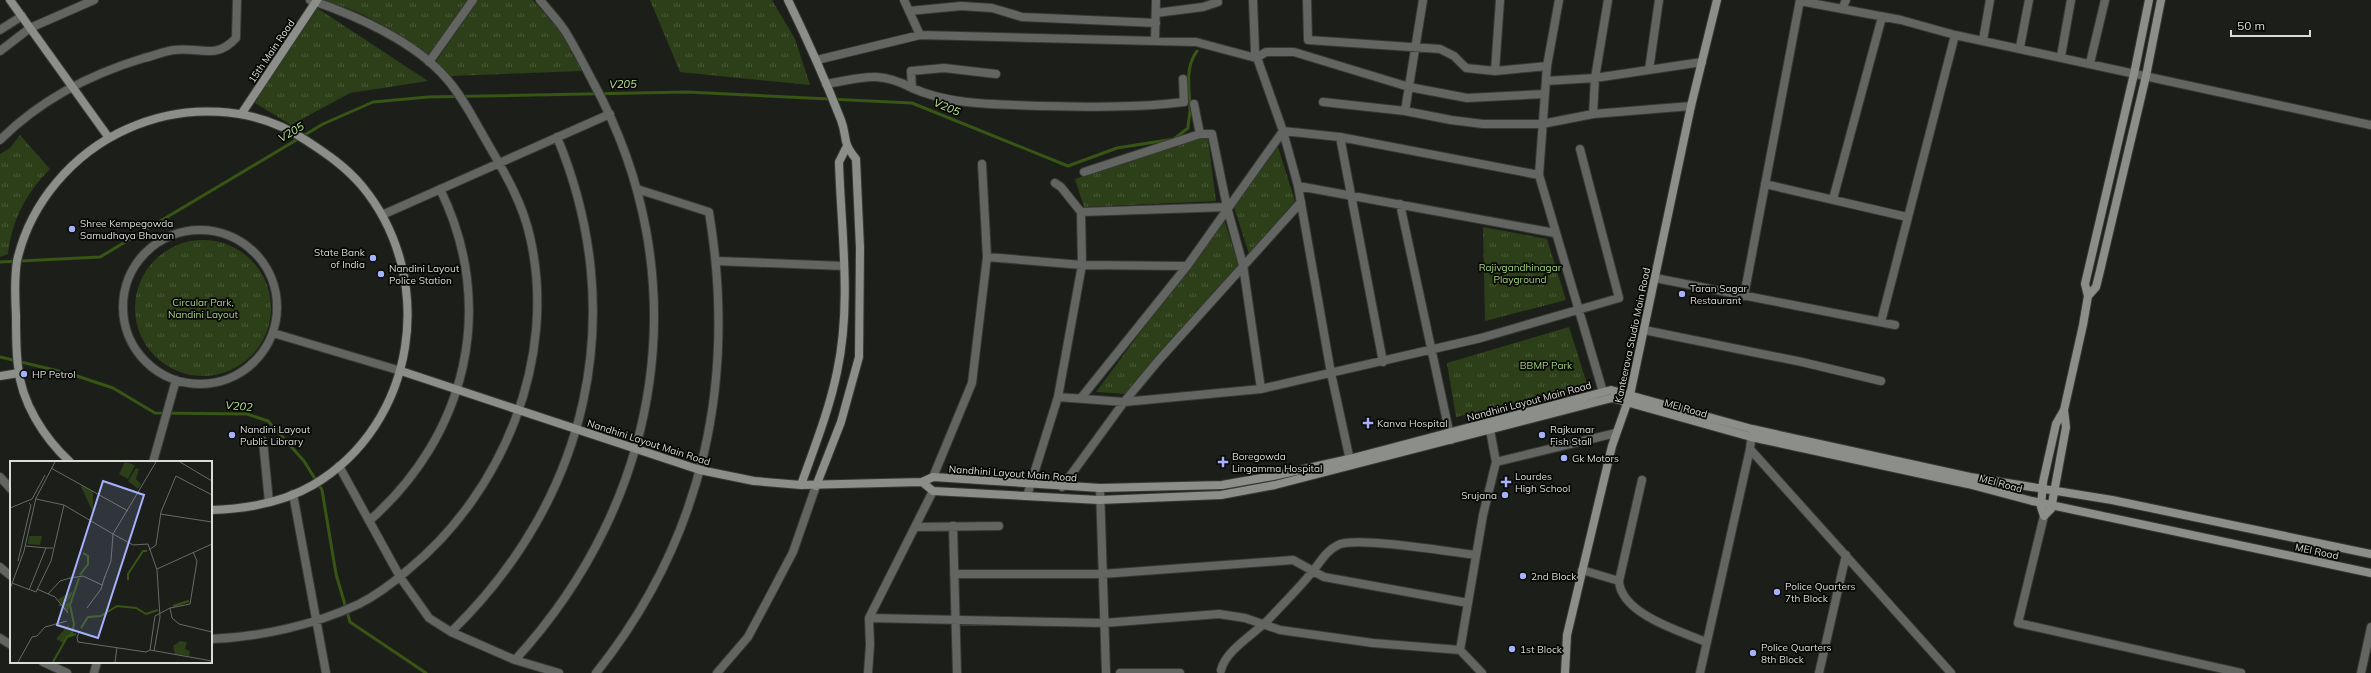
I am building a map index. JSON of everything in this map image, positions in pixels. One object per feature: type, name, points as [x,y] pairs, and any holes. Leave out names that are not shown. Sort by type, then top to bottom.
[{"type":"street","points":[[10,0],[110,138]]},
{"type":"street","points":[[0,51],[30,28],[53,16],[94,0]]},
{"type":"street","points":[[0,140],[24,117],[73,87],[101,73],[174,50],[216,51],[227,49],[236,38],[238,0]]},
{"type":"street","points":[[429,62],[473,0]]},
{"type":"street","points":[[515,660],[566,598],[595,552],[618,503],[636,449],[651,374],[654,321],[648,241],[637,189],[610,114],[565,29],[540,0]]},
{"type":"street","points":[[717,673],[748,637],[793,552],[816,486],[841,422],[859,357],[860,248],[856,159],[846,148],[842,122],[826,84],[818,60],[788,0]]},
{"type":"street","points":[[904,0],[920,35]]},
{"type":"street","points":[[1155,41],[1156,0]]},
{"type":"street","points":[[922,482],[933,491],[1099,500],[1221,495],[1275,485],[1350,462],[1331,373],[1298,186],[1283,131],[1256,55],[1253,0]]},
{"type":"street","points":[[1307,0],[1308,40],[1440,49],[1454,56],[1466,68],[1495,71],[1547,66]]},
{"type":"street","points":[[1405,111],[1423,0]]},
{"type":"street","points":[[1495,71],[1500,0]]},
{"type":"street","points":[[1558,0],[1547,66],[1539,175],[1603,392]]},
{"type":"street","points":[[1593,114],[1595,78],[1608,0]]},
{"type":"street","points":[[1650,66],[1659,0]]},
{"type":"street","name":"Kanteerava Studio Main Road","points":[[1565,673],[1567,635],[1616,433],[1629,399],[1691,106],[1717,0]]},
{"type":"street","points":[[1842,9],[1846,0]]},
{"type":"street","points":[[1983,40],[1990,0]]},
{"type":"street","points":[[2020,47],[2030,0]]},
{"type":"street","points":[[2061,56],[2072,0]]},
{"type":"street","points":[[2090,63],[2105,0]]},
{"type":"street","points":[[2044,516],[2041,503],[2042,489],[2056,424],[2064,410],[2088,296],[2085,284],[2118,134],[2134,74],[2149,0]]},
{"type":"street","points":[[2088,296],[2096,287],[2100,271],[2146,76],[2161,0]]},
{"type":"street","points":[[212,639],[272,632],[335,613],[360,603],[400,577],[436,545],[467,509],[493,468],[518,410],[527,379],[535,332],[536,292],[534,260],[526,221],[499,163],[446,77],[429,62],[374,26],[334,7],[314,1]]},
{"type":"street","name":"15th Main Road","points":[[242,113],[314,1]]},
{"type":"street","points":[[1744,296],[1800,1],[1882,17],[1955,35],[2020,47],[2134,74],[2371,125]]},
{"type":"street","points":[[1156,13],[1203,7],[1218,2]]},
{"type":"street","points":[[909,10],[961,6],[992,8],[1022,17],[1156,22]]},
{"type":"street","points":[[0,30],[22,16]]},
{"type":"street","points":[[1833,199],[1882,17]]},
{"type":"street","points":[[818,60],[920,35],[1196,42],[1256,55],[1266,52],[1294,52],[1409,87],[1467,98],[1544,94]]},
{"type":"street","points":[[1881,322],[1955,35]]},
{"type":"street","points":[[1546,81],[1595,78],[1650,66],[1702,62]]},
{"type":"street","points":[[912,88],[911,71],[944,68],[996,74]]},
{"type":"street","points":[[826,84],[883,76],[897,80],[926,94],[960,101],[996,105],[1114,107],[1184,102],[1183,79]]},
{"type":"street","points":[[1323,102],[1405,111],[1451,120],[1483,124],[1542,124],[1593,114],[1691,106]]},
{"type":"street","points":[[1194,104],[1200,134]]},
{"type":"street","points":[[69,461],[54,446],[36,419],[18,370],[14,276],[19,256],[31,222],[50,191],[74,164],[110,138],[134,125],[165,116],[198,111],[242,113],[294,131],[350,173],[382,215],[402,264],[408,298],[408,333],[401,371],[390,400],[373,430],[339,466],[310,487],[293,494],[269,502],[245,507],[212,510]]},
{"type":"street","points":[[382,215],[610,114]]},
{"type":"street","points":[[1283,131],[1340,137],[1539,175]]},
{"type":"street","points":[[1081,398],[1187,266],[1283,131]]},
{"type":"street","points":[[1084,172],[1200,134],[1212,134],[1228,207],[1243,265],[1261,389]]},
{"type":"street","points":[[2118,134],[2131,137]]},
{"type":"street","points":[[451,632],[489,593],[525,544],[560,478],[577,429],[591,352],[592,276],[579,202],[557,137]]},
{"type":"street","points":[[1340,137],[1383,362]]},
{"type":"street","points":[[801,485],[824,422],[837,372],[843,328],[844,266],[838,162],[846,148]]},
{"type":"street","points":[[1058,397],[1124,402],[1261,389],[1383,362],[1481,338],[1619,298],[1580,149]]},
{"type":"street","points":[[933,477],[972,383],[987,257],[982,164]]},
{"type":"street","points":[[1027,496],[1058,397],[1082,265],[1081,212],[1061,187],[1055,183]]},
{"type":"street","points":[[1765,184],[1907,217]]},
{"type":"street","points":[[1298,186],[1555,233]]},
{"type":"street","points":[[369,522],[399,493],[424,461],[444,425],[458,390],[467,346],[469,304],[468,283],[460,241],[440,189]]},
{"type":"street","points":[[596,673],[625,634],[656,582],[681,527],[700,470],[712,414],[719,356],[719,298],[716,261],[709,212],[637,189]]},
{"type":"street","points":[[1062,487],[1124,402],[1243,265],[1301,202]]},
{"type":"street","points":[[1400,204],[1450,437],[1490,430],[1612,398],[1629,399]]},
{"type":"street","points":[[1081,212],[1228,207]]},
{"type":"street","points":[[200,228],[224,232],[245,243],[262,259],[274,280],[278,304],[273,334],[267,348],[253,364],[235,377],[214,384],[192,384],[176,380],[150,366],[135,348],[125,327],[122,303],[127,280],[138,259],[156,242],[177,232],[200,228]]},
{"type":"street","points":[[987,257],[1082,265],[1187,266]]},
{"type":"street","points":[[716,261],[844,266]]},
{"type":"street","points":[[1655,278],[1895,325]]},
{"type":"street","points":[[1644,330],[1802,362],[1881,381]]},
{"type":"street","points":[[273,334],[401,371]]},
{"type":"street","points":[[0,376],[18,370]]},
{"type":"street","name":"Nandhini Layout Main Road","points":[[401,371],[700,470],[754,481],[816,486],[922,482],[933,477],[1062,487],[1100,488],[1222,485],[1350,462],[1450,437],[1611,390],[1629,399]]},
{"type":"street","points":[[153,461],[176,380]]},
{"type":"street","name":"MEI Road","points":[[1629,399],[1752,433],[1968,484],[2041,503],[2371,573]]},
{"type":"street","points":[[2064,410],[2066,427],[2051,505],[2044,516],[2018,623],[2241,673]]},
{"type":"street","points":[[1460,650],[1476,555],[1496,462],[1490,430]]},
{"type":"street","points":[[1496,462],[1616,433]]},
{"type":"street","points":[[1700,673],[1750,449],[1752,433]]},
{"type":"street","name":"MEI Road","points":[[1752,433],[1970,477],[2112,500],[2371,554]]},
{"type":"street","points":[[263,441],[269,502]]},
{"type":"street","points":[[1750,449],[1951,673]]},
{"type":"street","points":[[339,466],[400,577],[429,618],[451,632],[515,660],[559,673]]},
{"type":"street","points":[[0,477],[10,488]]},
{"type":"street","points":[[1642,480],[1619,581],[1619,589],[1631,606],[1662,623],[1706,642]]},
{"type":"street","points":[[1100,488],[1099,500],[1106,673]]},
{"type":"street","points":[[868,673],[870,645],[869,618],[933,491]]},
{"type":"street","points":[[293,494],[326,673]]},
{"type":"street","points":[[953,526],[956,673]]},
{"type":"street","points":[[915,527],[999,526]]},
{"type":"street","points":[[1221,670],[1224,661],[1263,625],[1313,571],[1327,552],[1346,542],[1371,543],[1476,555]]},
{"type":"street","points":[[1819,673],[1846,555]]},
{"type":"street","points":[[954,574],[1102,574],[1293,560],[1324,577],[1468,603]]},
{"type":"street","points":[[0,567],[10,575]]},
{"type":"street","points":[[1582,570],[1619,581]]},
{"type":"street","points":[[869,618],[1104,623],[1219,614],[1246,618],[1280,630],[1373,642],[1460,650],[1482,673]]},
{"type":"street","points":[[2360,673],[2371,626]]},
{"type":"street","points":[[0,638],[10,644]]},
{"type":"street","points":[[45,663],[67,673]]},
{"type":"street","points":[[94,673],[97,663]]},
{"type":"street","points":[[1120,673],[1179,673]]},
{"type":"green space","points":[[319,0],[468,0],[426,59],[402,39],[377,22],[349,9]]},
{"type":"green space","points":[[478,0],[533,0],[559,30],[582,71],[452,76],[435,63]]},
{"type":"green space","points":[[650,0],[772,0],[795,39],[810,85],[680,72]]},
{"type":"green space","points":[[314,6],[428,81],[350,93],[291,125],[255,103]]},
{"type":"green space","points":[[20,135],[50,169],[33,188],[21,208],[16,219],[8,254],[0,257],[0,154],[10,148]]},
{"type":"green space","points":[[1200,138],[1208,139],[1216,201],[1084,207],[1075,179]]},
{"type":"green space","points":[[1278,147],[1295,201],[1249,254],[1234,207]]},
{"type":"green space","points":[[1224,220],[1239,265],[1127,394],[1096,392]]},
{"type":"green space","name":"Rajivgandhinagar Playground","points":[[1483,227],[1547,239],[1566,300],[1485,321]]},
{"type":"green space","name":"Circular Park, Nandini Layout","points":[[203,240],[229,245],[251,260],[266,282],[271,308],[266,334],[251,356],[229,371],[203,376],[177,371],[155,356],[140,334],[135,308],[140,282],[155,260],[177,245]]},
{"type":"green space","name":"BBMP Park","points":[[1569,327],[1588,387],[1456,417],[1447,363]]},
{"type":"waterway","name":"V205","points":[[0,262],[100,257],[323,124],[373,102],[428,97],[687,92],[912,103],[1068,166],[1117,148],[1174,139],[1188,128],[1190,109],[1189,72],[1190,65],[1197,51]]},
{"type":"waterway","name":"V202","points":[[0,357],[71,374],[113,388],[155,413],[247,414],[268,421],[304,461],[322,490],[336,574],[350,622],[426,673]]},
{"type":"place","name":"Shree Kempegowda Samudhaya Bhavan","points":[[72,229]]},
{"type":"place","name":"State Bank of India","points":[[373,258]]},
{"type":"place","name":"Nandini Layout Police Station","points":[[381,274]]},
{"type":"place","name":"Taran Sagar Restaurant","points":[[1682,294]]},
{"type":"place","name":"HP Petrol","points":[[24,374]]},
{"type":"place","name":"Kanva Hospital","points":[[1368,423]]},
{"type":"place","name":"Nandini Layout Public Library","points":[[232,435]]},
{"type":"place","name":"Rajkumar Fish Stall","points":[[1542,435]]},
{"type":"place","name":"Gk Motors","points":[[1564,458]]},
{"type":"place","name":"Boregowda Lingamma Hospital","points":[[1223,462]]},
{"type":"place","name":"Lourdes High School","points":[[1506,482]]},
{"type":"place","name":"Srujana","points":[[1505,495]]},
{"type":"place","name":"2nd Block","points":[[1523,576]]},
{"type":"place","name":"Police Quarters 7th Block","points":[[1777,592]]},
{"type":"place","name":"1st Block","points":[[1512,649]]},
{"type":"place","name":"Police Quarters 8th Block","points":[[1753,653]]}]
